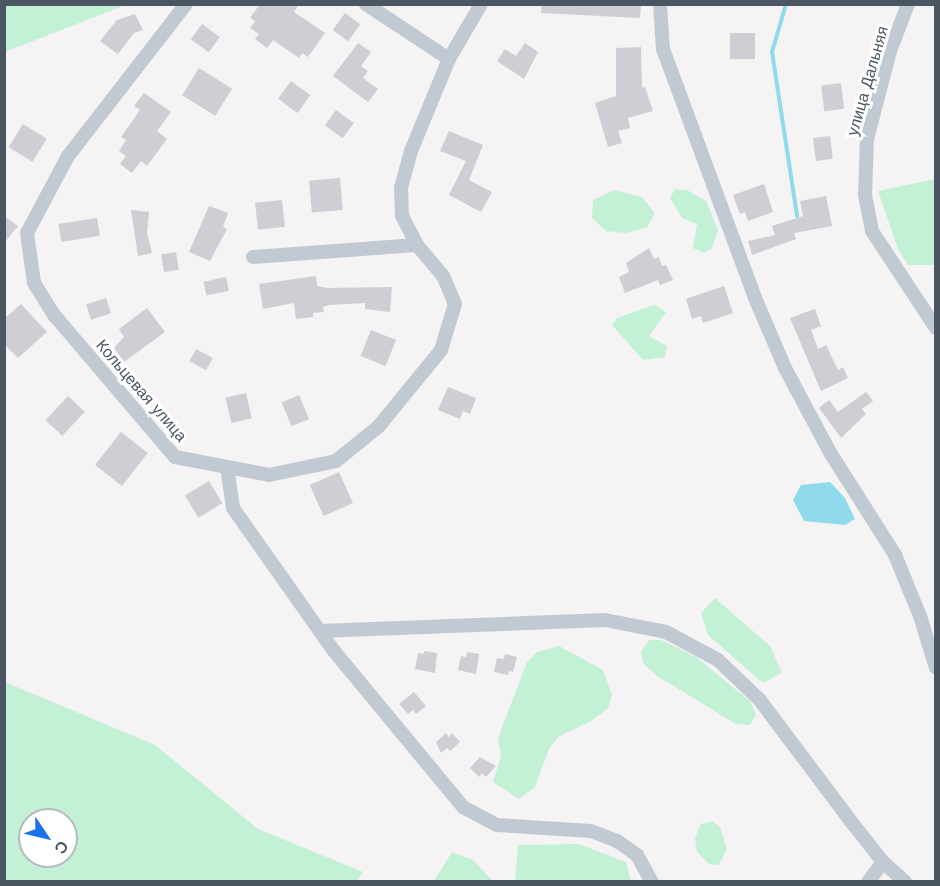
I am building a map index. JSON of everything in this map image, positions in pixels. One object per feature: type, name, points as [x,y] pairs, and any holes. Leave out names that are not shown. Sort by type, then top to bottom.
[{"type":"street","name":"Кольцевая улица","points":[[186,4],[68,156],[27,233],[34,283],[55,316],[175,457],[269,475],[336,461],[379,426],[441,350],[455,304],[443,276],[417,245],[402,216],[401,188],[411,151],[449,59],[481,4]]},
{"type":"street","points":[[366,4],[449,59]]},
{"type":"street","points":[[660,4],[663,50],[755,298],[785,368],[831,454],[895,555],[936,668]]},
{"type":"street","name":"улица Дальняя","points":[[908,4],[890,51],[867,139],[865,195],[872,231],[936,328]]},
{"type":"street","points":[[253,258],[417,245]]},
{"type":"street","points":[[227,467],[233,508],[320,631],[463,807],[497,825],[591,831],[617,841],[637,855],[652,882]]},
{"type":"street","points":[[320,631],[605,620],[666,632],[718,660],[759,699],[883,862],[905,882]]},
{"type":"street","points":[[868,882],[883,862]]},
{"type":"green space","points":[[5,4],[125,4],[125,5],[5,52]]},
{"type":"green space","points":[[935,179],[935,265],[908,265],[898,249],[878,191]]},
{"type":"green space","points":[[675,189],[687,190],[706,201],[718,230],[712,248],[704,253],[693,248],[697,224],[682,218],[670,198]]},
{"type":"green space","points":[[614,190],[642,197],[655,213],[647,227],[626,233],[606,231],[592,218],[593,200]]},
{"type":"green space","points":[[654,305],[666,312],[649,336],[667,346],[665,357],[643,360],[612,325],[617,318]]},
{"type":"green space","points":[[715,598],[770,646],[782,673],[763,683],[708,635],[701,613]]},
{"type":"green space","points":[[649,640],[661,640],[696,657],[751,702],[756,715],[750,725],[736,724],[657,676],[643,663],[641,652]]},
{"type":"green space","points":[[559,646],[603,670],[612,695],[608,708],[591,721],[558,737],[549,749],[535,787],[519,799],[493,782],[501,756],[498,738],[527,662],[537,652]]},
{"type":"green space","points":[[5,682],[155,745],[258,829],[363,872],[356,882],[5,881]]},
{"type":"green space","points":[[712,821],[720,827],[727,849],[719,865],[709,864],[697,852],[695,838],[701,824]]},
{"type":"green space","points":[[579,844],[626,862],[631,881],[515,881],[518,845]]},
{"type":"green space","points":[[452,852],[473,860],[493,881],[434,881]]},
{"type":"water","points":[[830,482],[845,498],[855,519],[845,525],[804,521],[793,500],[801,485]]},
{"type":"building","points":[[260,4],[299,4],[294,12],[325,33],[308,57],[302,53],[299,58],[273,40],[267,48],[255,39],[259,34],[250,28],[255,21],[250,18]]},
{"type":"building","points":[[542,4],[641,4],[640,18],[541,13]]},
{"type":"building","points":[[345,13],[360,24],[348,41],[333,30]]},
{"type":"building","points":[[135,14],[143,30],[134,33],[118,54],[100,41],[117,20]]},
{"type":"building","points":[[202,24],[220,37],[209,52],[191,39]]},
{"type":"building","points":[[730,33],[755,33],[755,59],[730,59]]},
{"type":"building","points":[[358,43],[371,52],[361,66],[368,71],[363,78],[378,89],[368,102],[333,76]]},
{"type":"building","points":[[525,43],[538,52],[524,79],[497,61],[505,49],[516,56]]},
{"type":"building","points":[[641,47],[642,88],[645,87],[653,111],[628,118],[630,128],[618,131],[622,143],[608,147],[595,103],[616,96],[616,48]]},
{"type":"building","points":[[199,68],[232,89],[215,116],[182,95]]},
{"type":"building","points":[[291,81],[310,95],[297,113],[278,99]]},
{"type":"building","points":[[841,83],[844,109],[824,111],[821,85]]},
{"type":"building","points":[[144,93],[171,112],[157,131],[167,139],[147,166],[141,161],[132,173],[120,164],[126,156],[119,151],[126,140],[121,137],[140,110],[134,106]]},
{"type":"building","points":[[336,110],[354,123],[343,138],[325,125]]},
{"type":"building","points":[[23,124],[47,139],[32,162],[9,147]]},
{"type":"building","points":[[449,131],[483,145],[469,180],[492,192],[481,212],[449,195],[466,161],[440,151]]},
{"type":"building","points":[[830,136],[833,159],[816,161],[813,138]]},
{"type":"building","points":[[340,178],[343,210],[312,213],[309,181]]},
{"type":"building","points":[[764,184],[773,212],[748,221],[745,212],[740,214],[733,195]]},
{"type":"building","points":[[826,196],[832,226],[794,233],[796,239],[752,255],[748,241],[775,235],[772,226],[803,216],[800,201]]},
{"type":"building","points":[[282,200],[285,227],[258,230],[255,203]]},
{"type":"building","points":[[209,206],[228,213],[223,227],[227,229],[210,261],[189,252]]},
{"type":"building","points":[[131,210],[149,212],[147,233],[152,253],[138,256]]},
{"type":"building","points":[[4,216],[18,226],[4,243]]},
{"type":"building","points":[[97,218],[100,236],[61,242],[58,224]]},
{"type":"building","points":[[649,248],[654,259],[659,257],[662,266],[666,265],[673,280],[660,285],[658,280],[625,293],[619,277],[629,272],[626,263]]},
{"type":"building","points":[[176,252],[179,270],[164,272],[161,254]]},
{"type":"building","points":[[316,276],[317,286],[327,288],[392,287],[390,312],[365,309],[365,303],[329,305],[323,307],[324,312],[313,313],[313,317],[296,319],[294,303],[263,309],[259,284]]},
{"type":"building","points":[[226,277],[229,291],[206,295],[204,282]]},
{"type":"building","points":[[724,286],[733,313],[703,323],[701,316],[692,319],[686,299]]},
{"type":"building","points":[[106,298],[111,313],[91,320],[86,304]]},
{"type":"building","points":[[21,304],[47,332],[18,358],[4,344],[4,319]]},
{"type":"building","points":[[147,308],[165,332],[124,362],[114,348],[124,337],[119,329]]},
{"type":"building","points":[[815,309],[821,326],[811,330],[818,349],[826,345],[838,370],[843,367],[848,378],[821,391],[790,318]]},
{"type":"building","points":[[371,330],[396,340],[386,366],[361,356]]},
{"type":"building","points":[[196,349],[213,358],[206,370],[189,361]]},
{"type":"building","points":[[448,387],[476,398],[470,414],[463,411],[460,419],[438,410]]},
{"type":"building","points":[[866,392],[873,401],[862,409],[866,414],[841,438],[819,408],[829,400],[838,412]]},
{"type":"building","points":[[246,393],[252,418],[231,423],[226,398]]},
{"type":"building","points":[[299,395],[309,419],[292,426],[282,402]]},
{"type":"building","points":[[68,396],[85,412],[62,436],[45,420]]},
{"type":"building","points":[[121,432],[148,453],[122,486],[95,465]]},
{"type":"building","points":[[339,472],[353,503],[324,516],[310,485]]},
{"type":"building","points":[[209,481],[222,503],[198,518],[185,495]]},
{"type":"building","points":[[424,651],[437,653],[435,673],[415,669],[418,653],[424,654]]},
{"type":"building","points":[[467,652],[479,654],[476,674],[458,670],[461,656],[466,657]]},
{"type":"building","points":[[505,654],[517,657],[513,672],[509,671],[508,675],[494,672],[497,658],[504,659]]},
{"type":"building","points":[[414,692],[426,706],[416,714],[413,710],[408,714],[399,704]]},
{"type":"building","points":[[446,733],[449,737],[452,733],[460,742],[450,751],[447,748],[441,753],[436,742]]},
{"type":"building","points":[[480,757],[496,766],[486,777],[482,773],[479,777],[470,768]]},
{"type":"waterway","points":[[786,4],[772,52],[797,216]]}]
